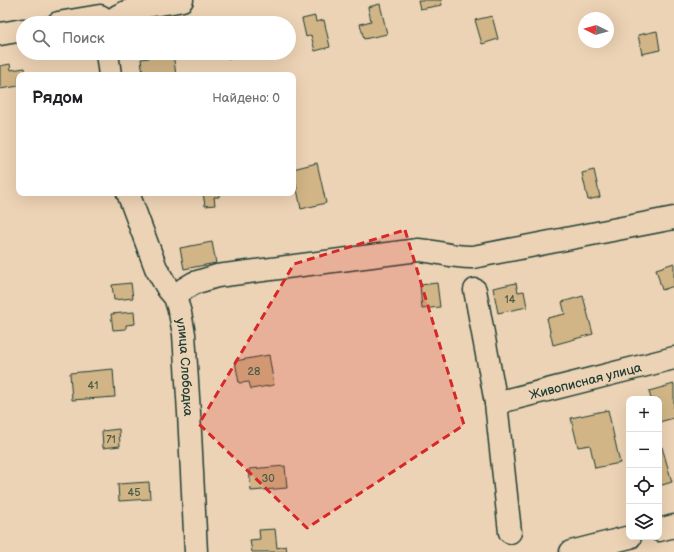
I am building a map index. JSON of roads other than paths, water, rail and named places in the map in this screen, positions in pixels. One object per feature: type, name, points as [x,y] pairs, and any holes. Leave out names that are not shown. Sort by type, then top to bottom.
[{"type":"street","points":[[116,16],[128,11],[182,0]]},
{"type":"street","points":[[0,34],[16,31]]},
{"type":"street","points":[[108,60],[110,72]]},
{"type":"street","name":"улица Слободка","points":[[129,196],[156,268],[175,298],[180,313],[184,334],[196,552]]},
{"type":"street","points":[[175,298],[184,289],[217,276],[418,250],[434,251],[461,257],[473,257],[674,218]]},
{"type":"street","points":[[475,290],[496,403],[510,532]]},
{"type":"street","name":"Живописная улица","points":[[496,403],[674,358]]},
{"type":"street","points":[[662,529],[674,526]]},
{"type":"street","points":[[571,552],[626,538]]}]
